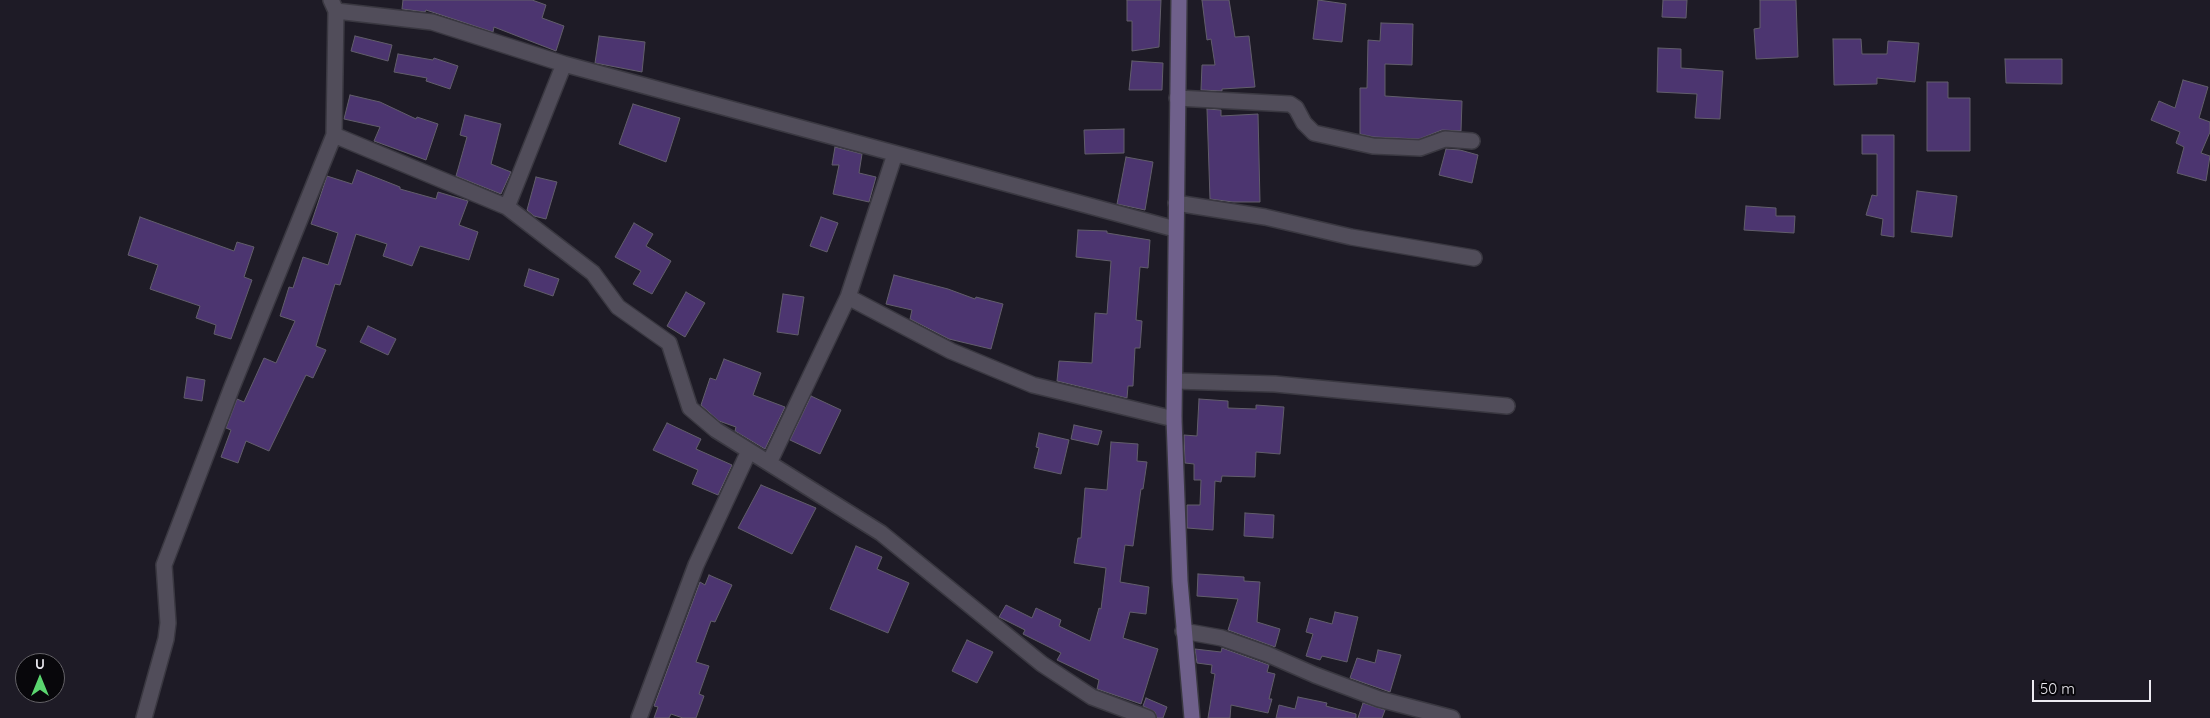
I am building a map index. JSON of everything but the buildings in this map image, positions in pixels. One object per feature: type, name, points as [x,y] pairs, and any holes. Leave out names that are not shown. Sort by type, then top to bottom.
[{"type":"street","points":[[1179,0],[1174,419],[1183,630],[1192,718]]},
{"type":"street","points":[[144,718],[162,654],[168,623],[164,565],[232,387],[334,135],[334,6],[432,22],[564,64],[1175,229]]},
{"type":"street","points":[[507,207],[564,64]]},
{"type":"street","points":[[1177,98],[1290,104],[1296,108],[1304,123],[1314,133],[1373,146],[1420,148],[1445,139],[1472,141]]},
{"type":"street","points":[[334,135],[507,207],[593,273],[618,307],[669,343],[690,408],[716,430],[881,533],[1042,664],[1092,697],[1148,718]]},
{"type":"street","points":[[769,463],[848,297],[895,154]]},
{"type":"street","points":[[1176,203],[1265,218],[1351,237],[1474,258]]},
{"type":"street","points":[[848,297],[951,351],[1033,385],[1174,419]]},
{"type":"street","points":[[1175,381],[1275,384],[1507,406]]},
{"type":"street","points":[[639,718],[696,565],[749,451]]},
{"type":"street","points":[[1183,630],[1222,638],[1379,699],[1452,718]]}]
